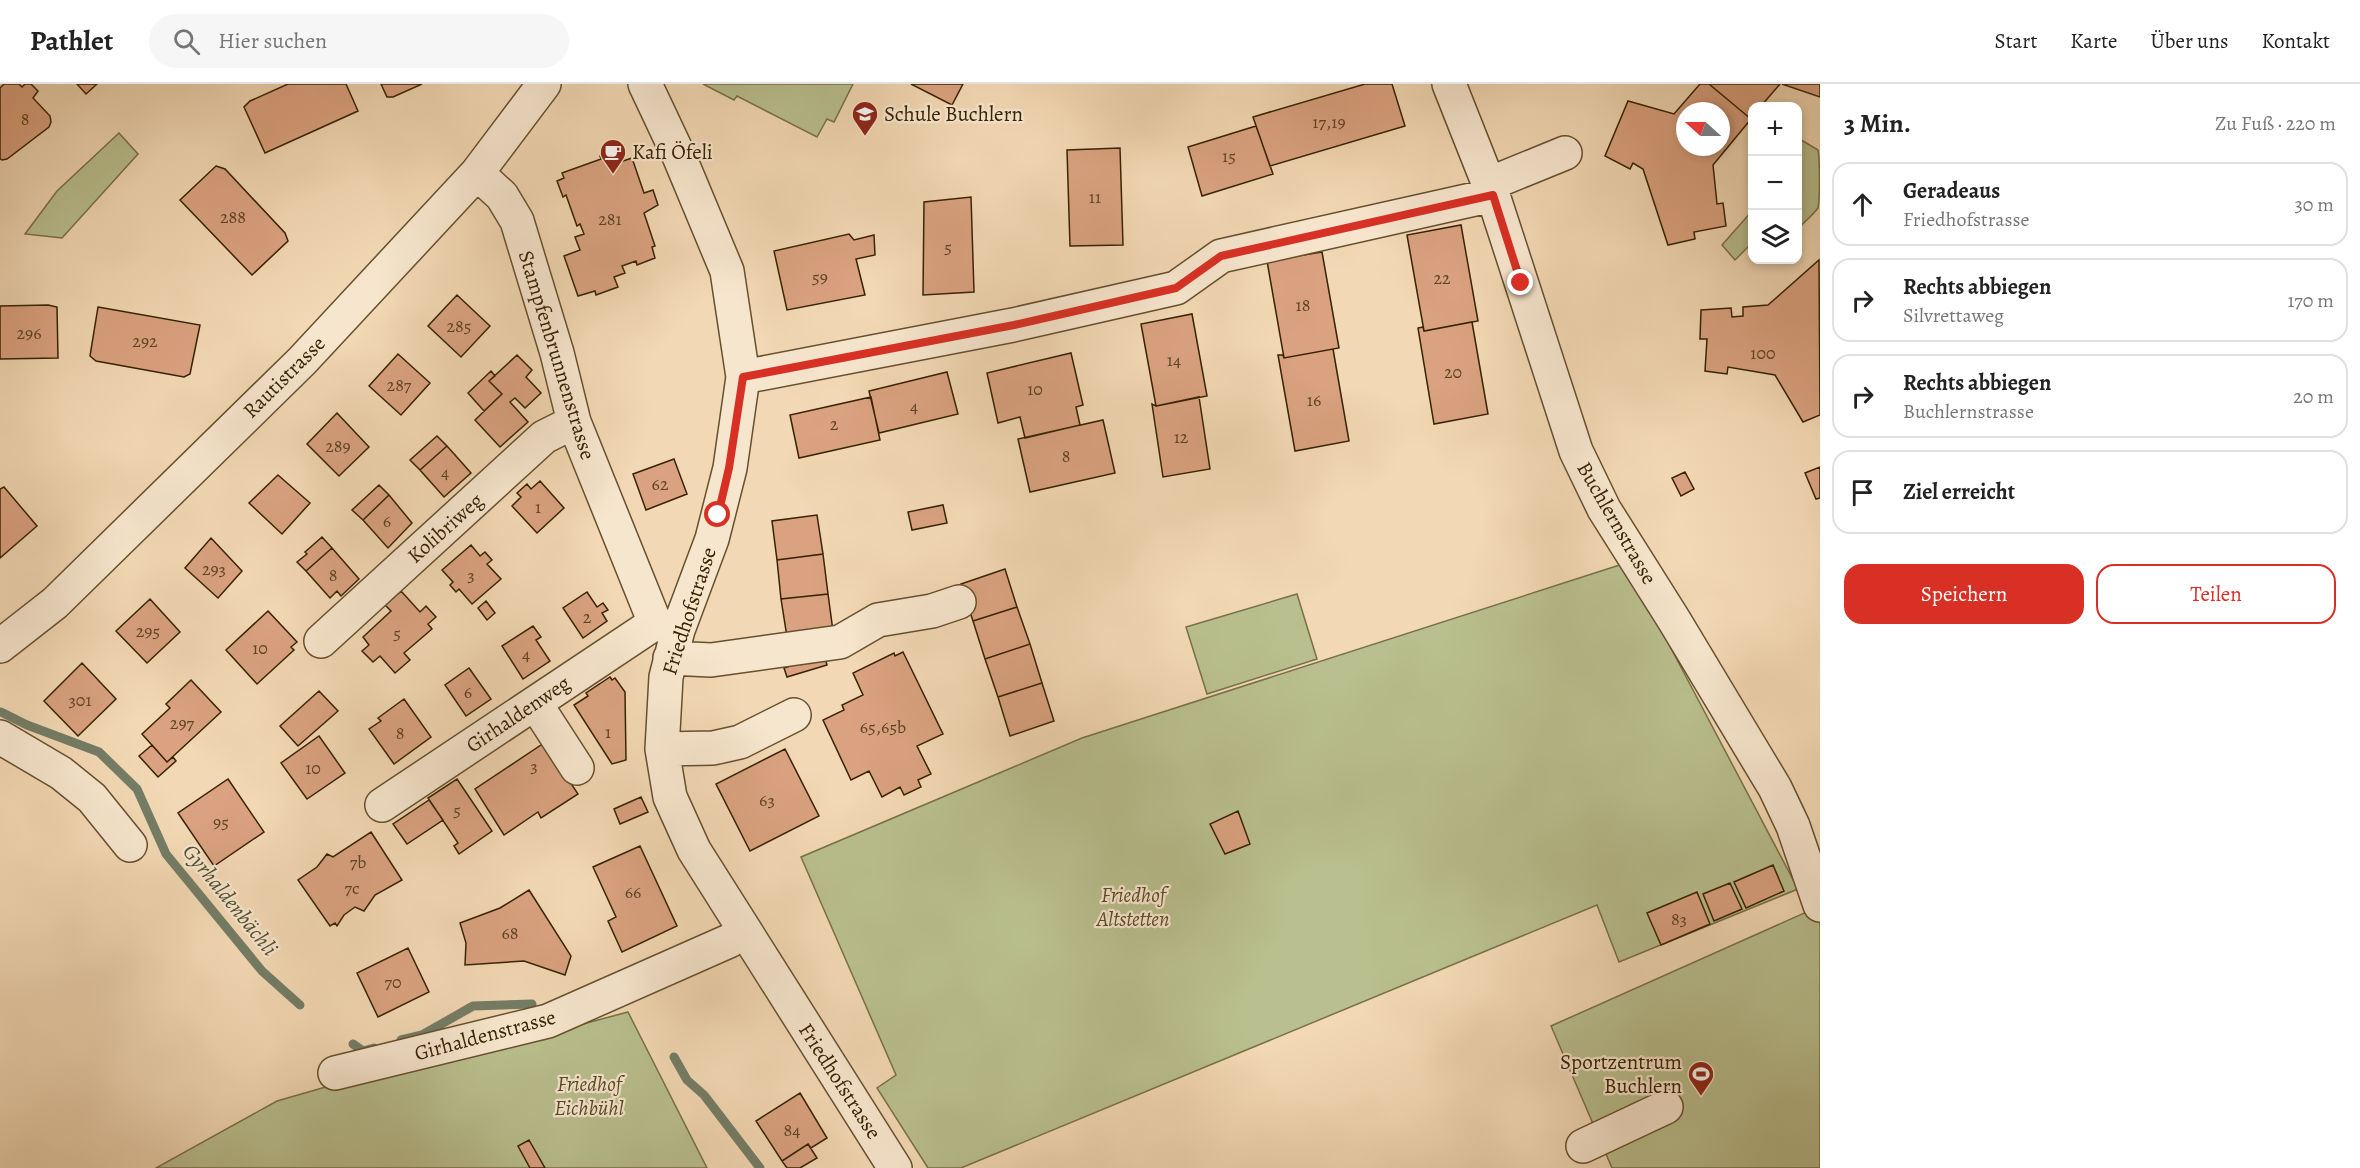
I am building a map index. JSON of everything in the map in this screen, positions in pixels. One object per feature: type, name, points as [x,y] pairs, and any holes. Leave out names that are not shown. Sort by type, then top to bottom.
[{"type":"street","name":"Rautistrasse","points":[[0,646],[55,603],[302,361],[477,173],[544,84]]},
{"type":"street","name":"Friedhofstrasse","points":[[645,84],[679,156],[727,271],[743,377],[729,468],[714,531],[668,637],[662,749],[670,797],[694,850],[895,1168]]},
{"type":"street","name":"Buchlernstrasse","points":[[1449,84],[1491,189],[1576,452],[1604,509],[1775,788],[1793,826],[1820,905]]},
{"type":"street","points":[[743,377],[1014,325],[1176,288],[1221,256],[1491,189],[1565,153]]},
{"type":"street","name":"Stampfenbrunnenstrasse","points":[[477,173],[502,196],[517,221],[557,353],[574,422],[668,637]]},
{"type":"street","name":"Kolibriweg","points":[[321,642],[544,437],[574,422]]},
{"type":"street","points":[[668,637],[711,660],[840,642],[878,620],[932,611],[959,602]]},
{"type":"street","name":"Girhaldenweg","points":[[382,805],[535,703],[668,637]]},
{"type":"street","points":[[535,703],[577,768]]},
{"type":"street","points":[[662,749],[714,748],[740,742],[794,715]]},
{"type":"street","points":[[0,737],[61,773],[92,798],[130,845]]},
{"type":"street","name":"Girhaldenstrasse","points":[[335,1073],[548,1022],[729,941]]},
{"type":"street","points":[[1583,1146],[1666,1107]]},
{"type":"green space","points":[[703,84],[853,84],[834,122],[827,119],[817,137],[737,96],[734,100]]},
{"type":"green space","points":[[119,133],[138,154],[62,238],[25,234],[57,191]]},
{"type":"green space","points":[[1802,140],[1818,150],[1820,179],[1818,208],[1802,225]]},
{"type":"green space","points":[[1748,216],[1748,247],[1735,260],[1722,245]]},
{"type":"green space","name":"Friedhof Altstetten","points":[[1626,563],[1798,889],[1619,962],[1597,905],[961,1168],[928,1168],[877,1088],[896,1075],[801,857],[1082,738]]},
{"type":"green space","points":[[1297,594],[1317,659],[1207,694],[1186,627]]},
{"type":"green space","name":"Sportzentrum Buchlern","points":[[1820,906],[1820,1168],[1612,1168],[1551,1026]]},
{"type":"green space","name":"Friedhof Eichbühl","points":[[628,1012],[707,1168],[156,1168],[277,1101],[357,1078],[508,1044]]},
{"type":"building","points":[[4,84],[19,84],[22,87],[25,84],[31,84],[38,91],[33,98],[50,116],[51,122],[49,127],[7,159],[2,160],[0,159],[0,88]]},
{"type":"building","points":[[77,84],[97,84],[86,94]]},
{"type":"building","points":[[288,84],[346,84],[358,111],[265,153],[244,107],[250,101]]},
{"type":"building","points":[[381,84],[422,84],[393,97],[387,97]]},
{"type":"building","points":[[911,84],[963,84],[952,105]]},
{"type":"building","points":[[1365,84],[1392,84],[1405,126],[1270,166],[1253,117]]},
{"type":"building","points":[[1700,84],[1709,84],[1748,116],[1748,123],[1730,144],[1730,102],[1684,102]]},
{"type":"building","points":[[1709,84],[1780,84],[1764,102],[1748,102],[1748,116]]},
{"type":"building","points":[[1782,84],[1820,84],[1820,97]]},
{"type":"building","points":[[1628,101],[1674,114],[1676,112],[1676,156],[1720,156],[1713,165],[1717,204],[1723,203],[1726,226],[1694,232],[1695,239],[1668,245],[1643,169],[1633,163],[1630,169],[1605,156]]},
{"type":"building","points":[[1256,126],[1273,174],[1202,196],[1188,147]]},
{"type":"building","points":[[1120,148],[1123,245],[1070,246],[1067,150]]},
{"type":"building","points":[[619,149],[623,161],[632,158],[644,193],[653,190],[658,205],[644,213],[655,246],[652,247],[655,258],[637,265],[636,261],[622,266],[625,273],[614,277],[618,287],[596,295],[595,291],[578,296],[564,256],[580,250],[575,237],[584,234],[580,224],[577,226],[566,195],[563,197],[557,181],[564,178],[562,173],[601,159],[600,156]]},
{"type":"building","points":[[216,166],[225,169],[285,233],[288,241],[252,275],[180,200]]},
{"type":"building","points":[[971,197],[974,292],[923,295],[924,202]]},
{"type":"building","points":[[1461,225],[1478,321],[1424,331],[1407,235]]},
{"type":"building","points":[[849,234],[854,240],[874,235],[875,255],[856,259],[865,295],[787,310],[774,251]]},
{"type":"building","points":[[1322,252],[1339,348],[1284,358],[1267,261]]},
{"type":"building","points":[[1819,260],[1820,415],[1803,422],[1775,375],[1728,367],[1727,374],[1705,371],[1707,339],[1700,339],[1701,310],[1731,308],[1732,317],[1743,316],[1743,307],[1768,305]]},
{"type":"building","points":[[457,295],[490,326],[461,357],[428,326]]},
{"type":"building","points":[[48,305],[57,307],[58,358],[0,359],[0,306]]},
{"type":"building","points":[[98,307],[200,325],[190,374],[184,377],[96,361],[90,356]]},
{"type":"building","points":[[1192,314],[1207,396],[1156,406],[1141,324]]},
{"type":"building","points":[[1472,322],[1488,414],[1434,424],[1418,328],[1423,327],[1424,331]]},
{"type":"building","points":[[1333,349],[1349,441],[1295,451],[1278,355],[1283,355],[1284,358]]},
{"type":"building","points":[[1071,353],[1083,405],[1076,407],[1080,425],[1025,438],[1020,417],[998,423],[987,373]]},
{"type":"building","points":[[398,354],[430,383],[401,415],[369,386]]},
{"type":"building","points":[[517,355],[532,370],[526,377],[541,393],[525,408],[515,398],[510,402],[528,422],[500,447],[475,420],[502,394],[489,381]]},
{"type":"building","points":[[491,371],[495,376],[489,381],[502,394],[484,411],[468,393]]},
{"type":"building","points":[[947,372],[958,414],[879,433],[869,391]]},
{"type":"building","points":[[871,397],[880,440],[799,458],[790,415]]},
{"type":"building","points":[[1199,397],[1210,469],[1163,477],[1152,404],[1156,406]]},
{"type":"building","points":[[337,413],[369,447],[339,476],[307,444]]},
{"type":"building","points":[[1103,420],[1115,473],[1030,492],[1018,439]]},
{"type":"building","points":[[437,436],[447,446],[420,470],[410,460]]},
{"type":"building","points":[[447,446],[471,473],[444,497],[420,470]]},
{"type":"building","points":[[674,459],[687,494],[646,510],[633,474]]},
{"type":"building","points":[[1820,467],[1820,498],[1816,499],[1805,473]]},
{"type":"building","points":[[1685,472],[1694,489],[1681,496],[1672,478]]},
{"type":"building","points":[[278,475],[310,503],[282,534],[249,503]]},
{"type":"building","points":[[540,481],[564,508],[537,533],[512,506],[521,497],[517,493],[527,484],[531,489]]},
{"type":"building","points":[[379,485],[389,495],[363,520],[352,510]]},
{"type":"building","points":[[4,487],[37,526],[0,558],[0,489]]},
{"type":"building","points":[[389,495],[412,523],[388,548],[363,520]]},
{"type":"building","points":[[943,505],[947,523],[912,530],[908,512]]},
{"type":"building","points":[[817,515],[823,554],[777,560],[772,521]]},
{"type":"building","points":[[322,537],[332,548],[306,571],[297,562]]},
{"type":"building","points":[[211,538],[242,571],[218,598],[185,568]]},
{"type":"building","points":[[471,545],[480,556],[485,552],[492,560],[487,564],[501,579],[472,604],[459,589],[456,592],[450,585],[453,582],[442,570]]},
{"type":"building","points":[[332,548],[359,579],[341,596],[337,591],[330,598],[306,571]]},
{"type":"building","points":[[823,554],[828,594],[781,599],[777,560]]},
{"type":"building","points":[[1005,569],[1017,607],[973,621],[961,584]]},
{"type":"building","points":[[401,591],[420,612],[426,606],[436,617],[428,624],[432,629],[404,653],[410,660],[395,673],[380,656],[373,662],[362,651],[369,645],[363,637],[391,611],[385,605]]},
{"type":"building","points":[[587,592],[597,607],[603,603],[608,610],[602,613],[607,621],[583,638],[563,608]]},
{"type":"building","points":[[828,594],[833,631],[787,637],[781,599]]},
{"type":"building","points":[[150,599],[180,632],[147,663],[116,631]]},
{"type":"building","points":[[486,601],[495,613],[487,620],[478,608]]},
{"type":"building","points":[[1017,607],[1030,644],[985,659],[973,621]]},
{"type":"building","points":[[268,611],[297,642],[291,647],[294,650],[257,684],[226,650]]},
{"type":"building","points":[[533,626],[541,637],[536,640],[550,661],[523,679],[502,646]]},
{"type":"building","points":[[1030,644],[1042,683],[998,697],[985,659]]},
{"type":"building","points":[[903,652],[943,734],[917,746],[931,774],[918,780],[921,787],[904,795],[900,787],[882,797],[869,771],[851,780],[823,720],[844,710],[842,705],[863,695],[853,673],[894,653],[895,656]]},
{"type":"building","points":[[824,655],[827,665],[787,677],[784,668]]},
{"type":"building","points":[[82,663],[116,699],[78,736],[44,701]]},
{"type":"building","points":[[469,668],[491,699],[466,716],[445,685]]},
{"type":"building","points":[[610,677],[612,680],[615,678],[625,692],[626,760],[612,764],[574,705],[588,696],[586,693]]},
{"type":"building","points":[[191,680],[221,712],[167,762],[142,734],[170,708],[166,704]]},
{"type":"building","points":[[1042,683],[1054,721],[1010,736],[998,697]]},
{"type":"building","points":[[319,691],[338,711],[298,746],[280,726]]},
{"type":"building","points":[[404,699],[431,737],[394,764],[369,729],[381,721],[378,718]]},
{"type":"building","points":[[319,736],[345,773],[307,799],[281,763]]},
{"type":"building","points":[[544,743],[578,794],[541,818],[538,812],[504,835],[475,789]]},
{"type":"building","points":[[152,745],[167,762],[173,757],[176,761],[158,777],[139,756]]},
{"type":"building","points":[[785,749],[819,816],[750,851],[716,784]]},
{"type":"building","points":[[228,779],[264,832],[214,866],[178,813]]},
{"type":"building","points":[[457,779],[492,831],[459,854],[454,846],[458,843],[428,798]]},
{"type":"building","points":[[641,797],[648,812],[620,824],[614,809]]},
{"type":"building","points":[[429,800],[443,820],[407,844],[393,824]]},
{"type":"building","points":[[1238,811],[1250,844],[1225,854],[1210,824]]},
{"type":"building","points":[[371,832],[402,880],[375,895],[364,911],[355,907],[344,915],[337,926],[335,923],[330,926],[298,880],[317,867],[327,854],[333,857]]},
{"type":"building","points":[[640,846],[677,926],[622,952],[608,921],[616,917],[593,867]]},
{"type":"building","points":[[1773,865],[1784,891],[1746,908],[1734,882]]},
{"type":"building","points":[[1730,883],[1742,909],[1714,921],[1703,894]]},
{"type":"building","points":[[529,890],[571,956],[565,975],[524,961],[465,965],[466,943],[460,923],[500,908]]},
{"type":"building","points":[[1697,892],[1710,924],[1661,945],[1647,913]]},
{"type":"building","points":[[408,948],[429,992],[378,1017],[357,973]]},
{"type":"building","points":[[800,1093],[827,1138],[811,1148],[808,1144],[782,1161],[756,1121]]},
{"type":"building","points":[[529,1140],[545,1168],[530,1168],[518,1146]]},
{"type":"building","points":[[808,1144],[817,1158],[800,1168],[787,1168],[782,1161]]},
{"type":"waterway","name":"Gyrhaldenbächli","points":[[1,712],[27,725],[99,752],[137,789],[166,854],[262,971],[300,1005]]},
{"type":"waterway","name":"Gyrhaldenbächli","points":[[401,1040],[422,1035],[473,1006],[532,1004]]},
{"type":"waterway","name":"Gyrhaldenbächli","points":[[353,1044],[363,1051],[374,1048]]},
{"type":"waterway","name":"Gyrhaldenbächli","points":[[674,1057],[687,1080],[704,1095],[760,1168]]},
{"type":"place","name":"Schule Buchlern","points":[[865,137]]},
{"type":"place","name":"Kafi Öfeli","points":[[613,175]]},
{"type":"place","name":"Sportzentrum Buchlern","points":[[1701,1097]]},
{"type":"route","points":[[718,515],[729,468],[743,377],[1014,325],[1176,288],[1221,256],[1493,195],[1521,283]]}]
